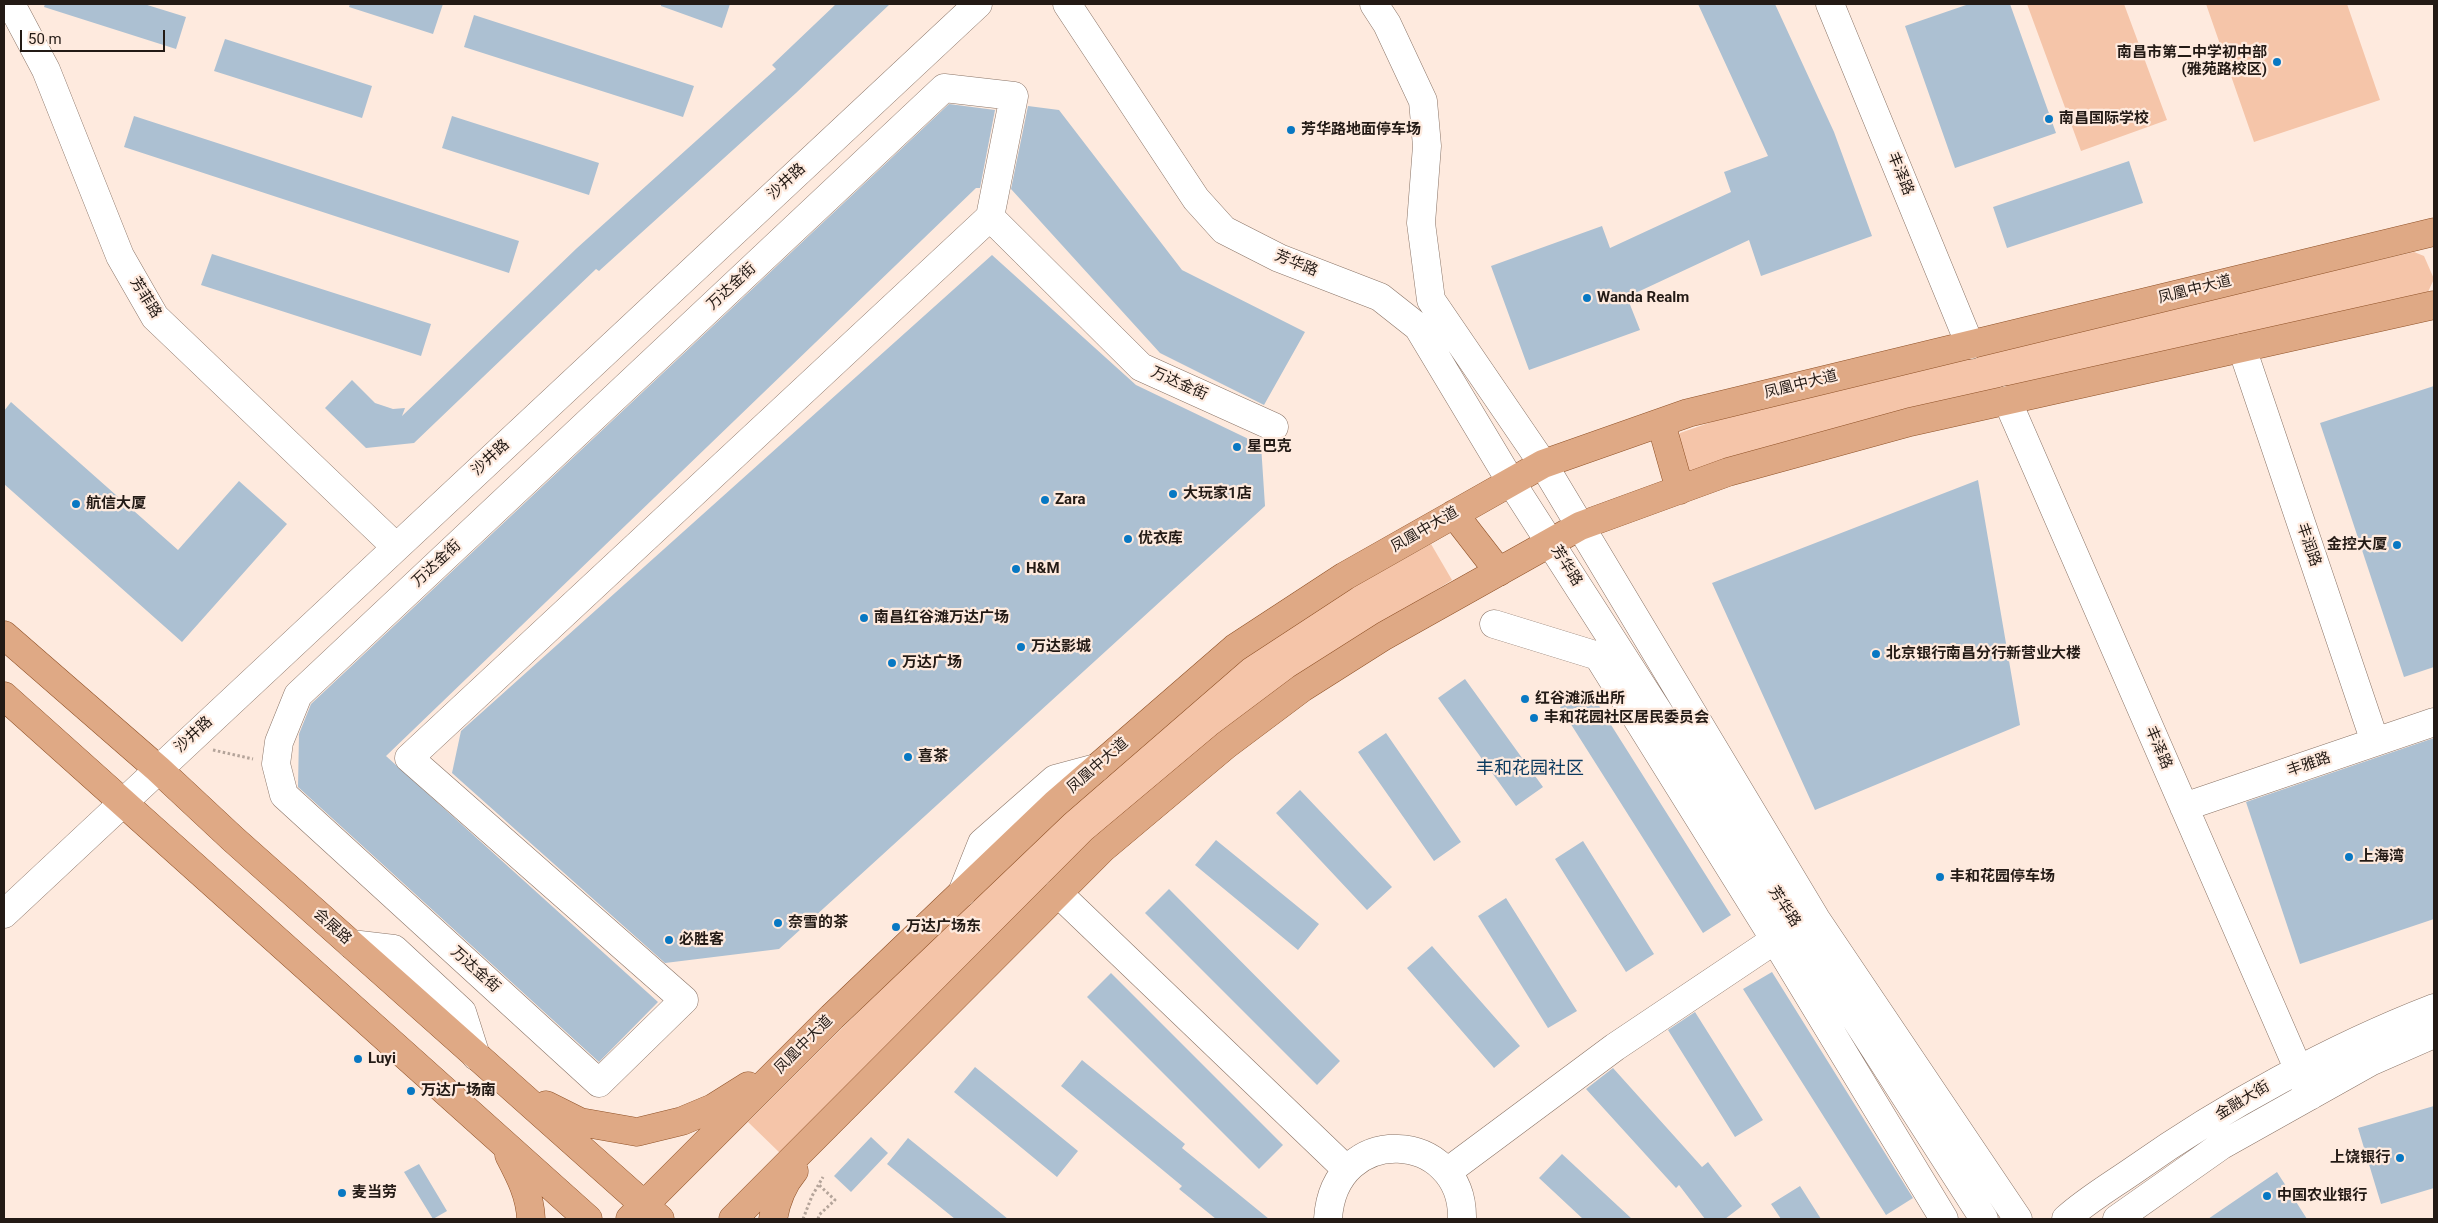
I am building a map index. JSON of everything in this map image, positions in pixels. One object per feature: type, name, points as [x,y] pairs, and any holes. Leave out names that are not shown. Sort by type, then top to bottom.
[{"type":"main road","name":"凤凰中大道","points":[[645,1214],[785,1063],[962,893],[1096,768],[1235,648],[1345,576],[1543,464],[1688,413],[2434,232]]},
{"type":"main road","points":[[733,1219],[1109,843],[1226,745],[1302,688],[1384,636],[1550,542],[1580,526],[1728,472],[1900,425],[2434,305]]},
{"type":"main road","points":[[1661,422],[1680,490]]},
{"type":"main road","points":[[1454,514],[1499,572]]},
{"type":"main road","name":"会展路","points":[[4,635],[158,769],[504,1081],[645,1214]]},
{"type":"main road","points":[[4,696],[588,1219]]},
{"type":"main road","points":[[504,1081],[580,1122],[637,1132],[682,1121],[713,1108],[785,1063]]},
{"type":"main road","points":[[773,1219],[776,1204],[788,1178],[872,1080]]},
{"type":"main road","points":[[504,1144],[524,1184],[530,1204],[531,1219]]},
{"type":"street","name":"芳菲路","points":[[11,4],[46,70],[120,256],[155,317],[396,547]]},
{"type":"street","name":"沙井路","points":[[4,914],[978,4]]},
{"type":"street","name":"芳华路","points":[[1066,4],[1196,199],[1224,230],[1279,258],[1380,297],[1418,327],[1786,933],[1984,1219]]},
{"type":"street","name":"芳华路","points":[[1374,4],[1387,24],[1423,101],[1427,146],[1421,223],[1431,300],[1543,464],[1816,919],[2018,1219]]},
{"type":"street","name":"丰泽路","points":[[1830,4],[1970,344]]},
{"type":"street","name":"万达金街","points":[[944,88],[1014,96],[990,217],[409,758],[684,1000],[599,1083],[284,795],[276,764],[279,742],[298,695],[944,88]]},
{"type":"street","name":"万达金街","points":[[990,217],[1141,367],[1274,427]]},
{"type":"street","name":"丰润路","points":[[2242,348],[2375,742]]},
{"type":"street","name":"丰泽路","points":[[2007,400],[2310,1096]]},
{"type":"street","points":[[1494,624],[1598,656],[1786,933],[1944,1219]]},
{"type":"street","name":"丰雅路","points":[[2184,807],[2434,722]]},
{"type":"street","points":[[1058,893],[1346,1169]]},
{"type":"street","points":[[1447,1172],[1616,1047],[1786,933]]},
{"type":"street","name":"金融大街","points":[[2066,1219],[2165,1148],[2298,1071],[2408,1018],[2434,1008]]},
{"type":"street","name":"金融大街","points":[[2117,1219],[2222,1145],[2370,1062],[2434,1034]]},
{"type":"street","points":[[1328,1219],[1329,1202],[1335,1184],[1346,1169],[1364,1156],[1385,1149],[1408,1149],[1429,1157],[1447,1172],[1457,1188],[1462,1207],[1462,1219]]},
{"type":"path","points":[[206,748],[276,764]]},
{"type":"path","points":[[803,1219],[812,1196],[823,1177]]},
{"type":"path","points":[[818,1184],[835,1200],[819,1215],[818,1219]]},
{"type":"shaded area","points":[[2027,4],[2124,4],[2167,120],[2081,151]]},
{"type":"shaded area","points":[[2206,4],[2347,4],[2380,100],[2254,142]]},
{"type":"shaded area","points":[[2414,252],[2424,256],[2434,279],[2428,292],[1700,474],[1687,470],[1677,440],[1680,433],[1780,398]]},
{"type":"shaded area","points":[[1431,544],[1452,580],[1290,681],[1134,804],[782,1155],[748,1122],[965,906],[1126,754],[1246,656],[1346,591]]},
{"type":"building","points":[[45,4],[144,4],[186,17],[176,49],[44,7]]},
{"type":"building","points":[[350,4],[443,4],[433,34],[349,7]]},
{"type":"building","points":[[661,4],[730,4],[722,28],[661,6]]},
{"type":"building","points":[[836,4],[890,4],[796,93],[599,271],[596,269],[414,443],[366,448],[325,408],[352,380],[375,403],[393,409],[405,408],[402,416],[577,248],[776,69],[772,65]]},
{"type":"building","points":[[1698,4],[1775,4],[1834,132],[1872,236],[1761,276],[1749,240],[1627,297],[1640,330],[1529,370],[1491,266],[1602,226],[1610,248],[1731,192],[1724,172],[1768,156]]},
{"type":"building","points":[[1969,4],[2010,4],[2056,133],[1955,168],[1905,26]]},
{"type":"building","points":[[474,15],[694,86],[683,117],[464,47]]},
{"type":"building","points":[[225,39],[372,86],[362,118],[214,71]]},
{"type":"building","points":[[949,104],[995,110],[980,188],[976,188],[386,756],[658,1002],[599,1062],[298,787],[299,734],[311,704]]},
{"type":"building","points":[[1028,106],[1059,110],[1182,270],[1305,332],[1264,405],[1160,353],[1011,189]]},
{"type":"building","points":[[134,116],[519,241],[509,273],[124,147]]},
{"type":"building","points":[[452,116],[599,163],[589,195],[442,148]]},
{"type":"building","points":[[2129,161],[2143,203],[2007,248],[1993,207]]},
{"type":"building","points":[[212,254],[431,324],[421,356],[201,285]]},
{"type":"building","name":"南昌红谷滩万达广场","points":[[992,255],[1136,385],[1261,445],[1265,506],[779,949],[665,963],[452,773],[461,731]]},
{"type":"building","name":"金控大厦","points":[[2434,386],[2434,667],[2404,677],[2320,423]]},
{"type":"building","name":"航信大厦","points":[[11,402],[178,550],[239,481],[287,524],[182,642],[4,484],[4,411]]},
{"type":"building","name":"北京银行南昌分行新营业大楼","points":[[1978,480],[2020,725],[1815,810],[1712,583]]},
{"type":"building","points":[[1465,679],[1543,787],[1516,806],[1438,698]]},
{"type":"building","points":[[1589,690],[1731,915],[1703,933],[1560,707]]},
{"type":"building","points":[[1386,733],[1461,842],[1434,861],[1358,752]]},
{"type":"building","name":"上海湾","points":[[2434,738],[2434,919],[2300,964],[2246,802]]},
{"type":"building","points":[[1300,790],[1392,887],[1367,910],[1276,813]]},
{"type":"building","points":[[1216,840],[1319,924],[1298,950],[1195,865]]},
{"type":"building","points":[[1583,841],[1654,954],[1626,972],[1555,859]]},
{"type":"building","points":[[1169,889],[1340,1061],[1317,1085],[1145,913]]},
{"type":"building","points":[[1506,898],[1577,1011],[1548,1028],[1478,916]]},
{"type":"building","points":[[1432,946],[1520,1046],[1494,1068],[1407,968]]},
{"type":"building","points":[[1772,972],[1913,1198],[1886,1215],[1743,989]]},
{"type":"building","points":[[1111,973],[1283,1145],[1259,1169],[1087,997]]},
{"type":"building","points":[[1695,1012],[1763,1120],[1735,1137],[1668,1030]]},
{"type":"building","points":[[1082,1060],[1185,1144],[1182,1148],[1269,1219],[1216,1219],[1179,1189],[1182,1186],[1061,1086]]},
{"type":"building","points":[[975,1067],[1078,1151],[1057,1177],[954,1092]]},
{"type":"building","points":[[1613,1068],[1702,1167],[1708,1162],[1742,1206],[1725,1219],[1705,1219],[1679,1185],[1676,1188],[1586,1089]]},
{"type":"building","name":"上饶银行","points":[[2434,1106],[2434,1188],[2381,1204],[2358,1128]]},
{"type":"building","points":[[871,1137],[888,1153],[851,1192],[834,1176]]},
{"type":"building","points":[[908,1138],[1008,1219],[955,1219],[887,1164]]},
{"type":"building","points":[[1562,1154],[1632,1219],[1583,1219],[1539,1178]]},
{"type":"building","points":[[419,1164],[447,1211],[433,1219],[404,1172]]},
{"type":"building","name":"中国农业银行","points":[[2277,1172],[2307,1219],[2208,1219]]},
{"type":"building","points":[[1800,1186],[1821,1219],[1781,1219],[1771,1204]]},
{"type":"place","name":"南昌市第二中学初中部 (雅苑路校区)","points":[[2277,62]]},
{"type":"place","name":"南昌国际学校","points":[[2049,119]]},
{"type":"place","name":"芳华路地面停车场","points":[[1291,130]]},
{"type":"place","name":"Wanda Realm","points":[[1587,298]]},
{"type":"place","name":"星巴克","points":[[1237,447]]},
{"type":"place","name":"大玩家1店","points":[[1173,494]]},
{"type":"place","name":"Zara","points":[[1045,500]]},
{"type":"place","name":"航信大厦","points":[[76,504]]},
{"type":"place","name":"优衣库","points":[[1128,539]]},
{"type":"place","name":"金控大厦","points":[[2397,545]]},
{"type":"place","name":"H&M","points":[[1016,569]]},
{"type":"place","name":"南昌红谷滩万达广场","points":[[864,618]]},
{"type":"place","name":"万达影城","points":[[1021,647]]},
{"type":"place","name":"北京银行南昌分行新营业大楼","points":[[1876,654]]},
{"type":"place","name":"万达广场","points":[[892,663]]},
{"type":"place","name":"红谷滩派出所","points":[[1525,699]]},
{"type":"place","name":"丰和花园社区居民委员会","points":[[1534,718]]},
{"type":"place","name":"喜茶","points":[[908,757]]},
{"type":"place","name":"上海湾","points":[[2349,857]]},
{"type":"place","name":"丰和花园停车场","points":[[1940,877]]},
{"type":"place","name":"奈雪的茶","points":[[778,923]]},
{"type":"place","name":"万达广场东","points":[[896,927]]},
{"type":"place","name":"必胜客","points":[[669,940]]},
{"type":"place","name":"Luyi","points":[[358,1059]]},
{"type":"place","name":"万达广场南","points":[[411,1091]]},
{"type":"place","name":"上饶银行","points":[[2400,1158]]},
{"type":"place","name":"麦当劳","points":[[342,1193]]},
{"type":"place","name":"中国农业银行","points":[[2267,1196]]},
{"type":"district","name":"丰和花园社区","points":[[1530,769]]}]
